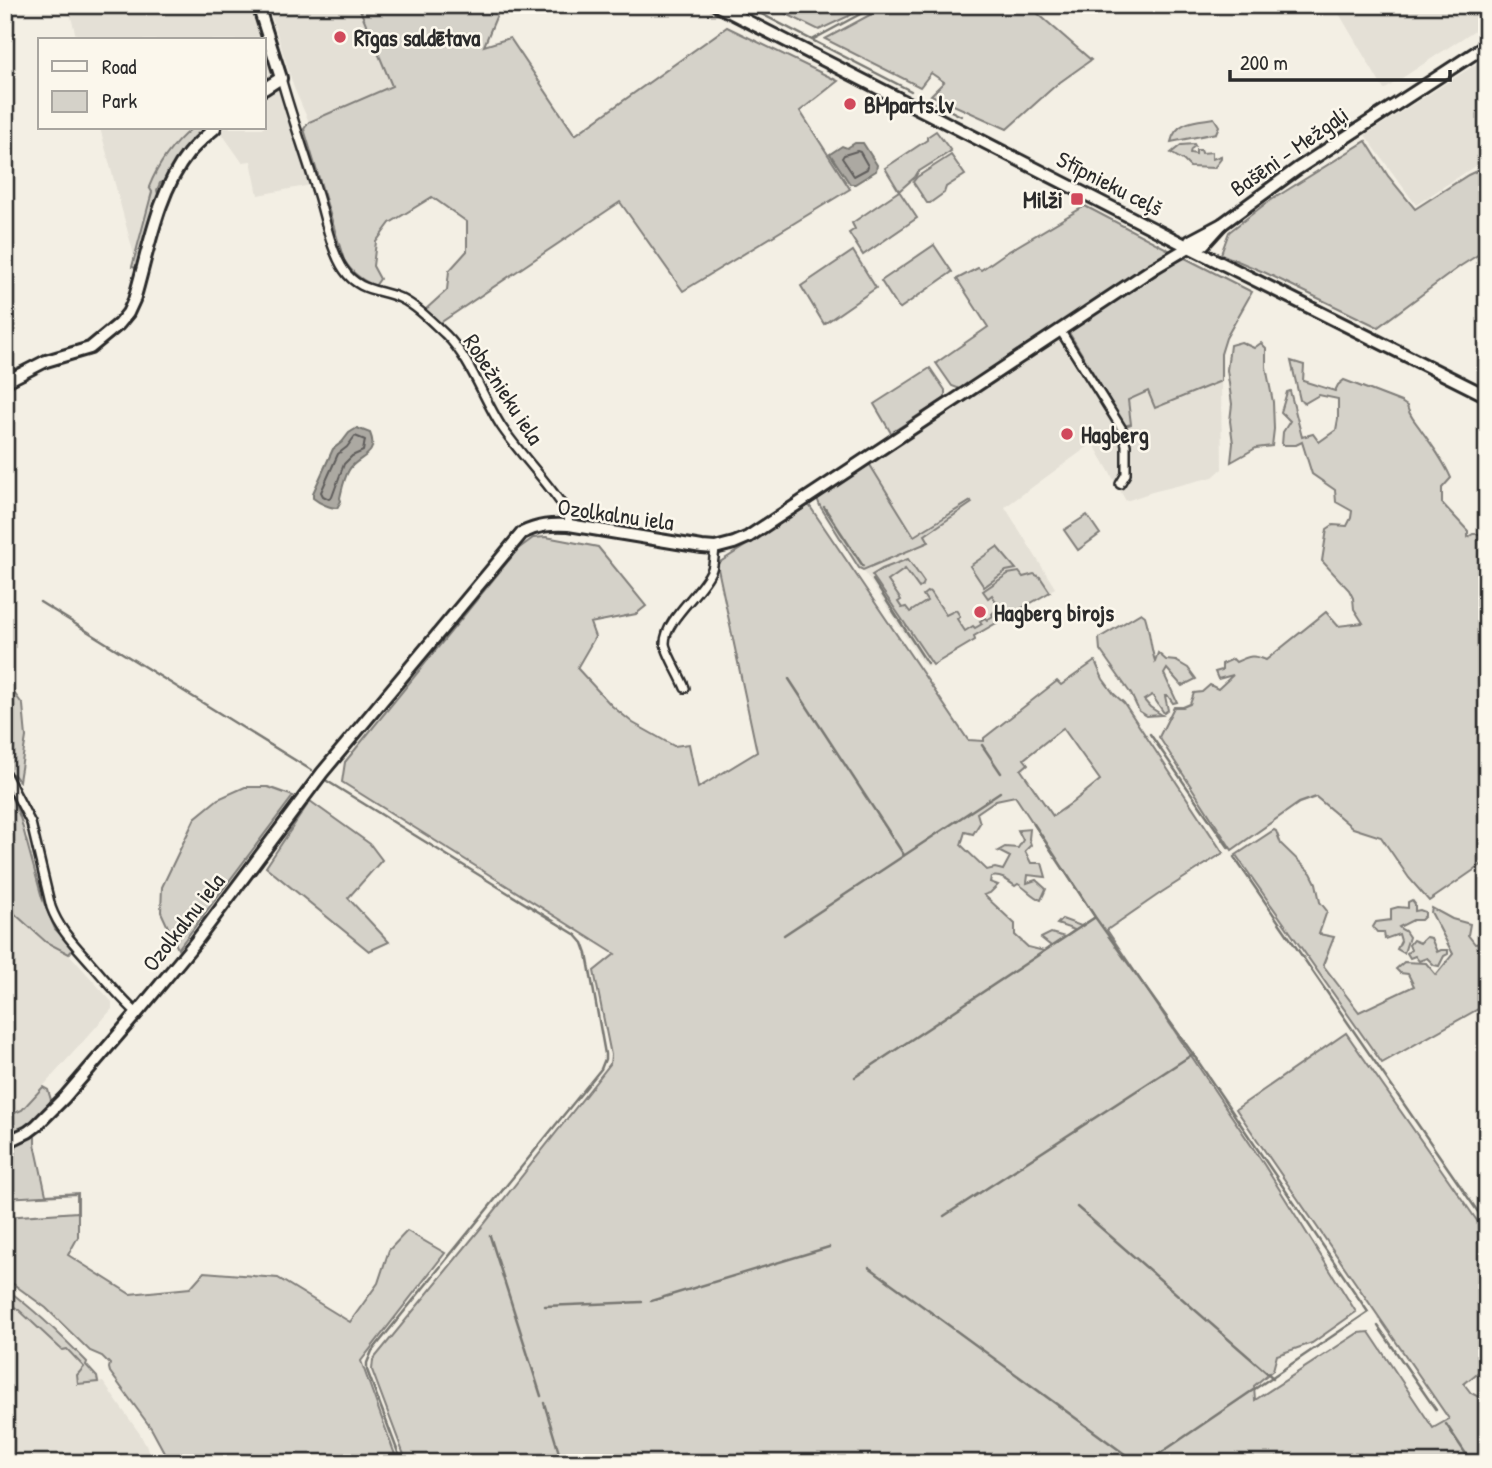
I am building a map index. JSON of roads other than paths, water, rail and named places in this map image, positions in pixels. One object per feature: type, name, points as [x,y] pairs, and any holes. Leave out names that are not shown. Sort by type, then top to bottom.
[{"type":"street","points":[[258,5],[281,78],[266,88]]},
{"type":"street","name":"Stīpnieku ceļš","points":[[716,5],[1487,396]]},
{"type":"street","name":"Bašēni – Mežgaļi","points":[[1189,247],[1190,241],[1222,224],[1297,169],[1487,45]]},
{"type":"street","name":"Robežnieku iela","points":[[281,78],[344,270],[359,284],[408,303],[454,344],[502,426],[563,506],[568,514],[569,525]]},
{"type":"street","points":[[5,382],[46,361],[90,348],[119,324],[134,300],[167,191],[187,155],[213,130]]},
{"type":"street","name":"Ozolkalnu iela","points":[[5,1143],[37,1126],[137,1013],[194,944],[322,773],[522,533],[544,525],[569,525],[715,548],[748,537],[1189,247]]},
{"type":"street","points":[[1060,330],[1122,429],[1126,445],[1126,474],[1119,484]]},
{"type":"street","points":[[685,688],[665,644],[667,634],[674,620],[712,568],[715,548]]},
{"type":"street","points":[[5,773],[31,823],[55,919],[121,999],[137,1013]]},
{"type":"water","points":[[855,143],[863,143],[877,165],[876,171],[855,184],[850,184],[830,154],[842,146],[847,148]]},
{"type":"water","points":[[357,428],[370,433],[370,452],[349,470],[337,508],[325,505],[313,498],[313,493],[333,449]]},
{"type":"waterway","points":[[744,5],[911,91]]},
{"type":"waterway","points":[[812,40],[877,5]]},
{"type":"waterway","points":[[929,100],[961,116]]},
{"type":"waterway","points":[[824,507],[863,566]]},
{"type":"waterway","points":[[873,580],[927,663]]},
{"type":"waterway","points":[[40,602],[311,770]]},
{"type":"waterway","points":[[789,679],[904,855]]},
{"type":"waterway","points":[[1150,734],[1229,848]]},
{"type":"waterway","points":[[982,745],[1001,773]]},
{"type":"waterway","points":[[327,781],[576,935],[587,954],[605,1054],[601,1069],[372,1351],[367,1370],[402,1463]]},
{"type":"waterway","points":[[784,935],[1000,792]]},
{"type":"waterway","points":[[1034,824],[1095,917],[1193,1054],[1368,1312],[1146,1463]]},
{"type":"waterway","points":[[1234,857],[1487,1225]]},
{"type":"waterway","points":[[855,1077],[1094,918]]},
{"type":"waterway","points":[[944,1216],[1193,1054]]},
{"type":"waterway","points":[[1077,1207],[1273,1378]]},
{"type":"waterway","points":[[490,1236],[541,1396]]},
{"type":"waterway","points":[[651,1301],[829,1247]]},
{"type":"waterway","points":[[869,1267],[1137,1463]]},
{"type":"waterway","points":[[545,1306],[642,1302]]},
{"type":"waterway","points":[[1378,1326],[1436,1410]]},
{"type":"waterway","points":[[544,1403],[562,1463]]},
{"type":"waterway","points":[[1446,1424],[1472,1463]]},
{"type":"place","name":"Rīgas saldētava","points":[[340,37]]},
{"type":"place","name":"BMparts.lv","points":[[850,104]]},
{"type":"place","name":"Milži","points":[[1077,199]]},
{"type":"place","name":"Hagberg","points":[[1067,434]]},
{"type":"place","name":"Hagberg birojs","points":[[980,612]]}]
